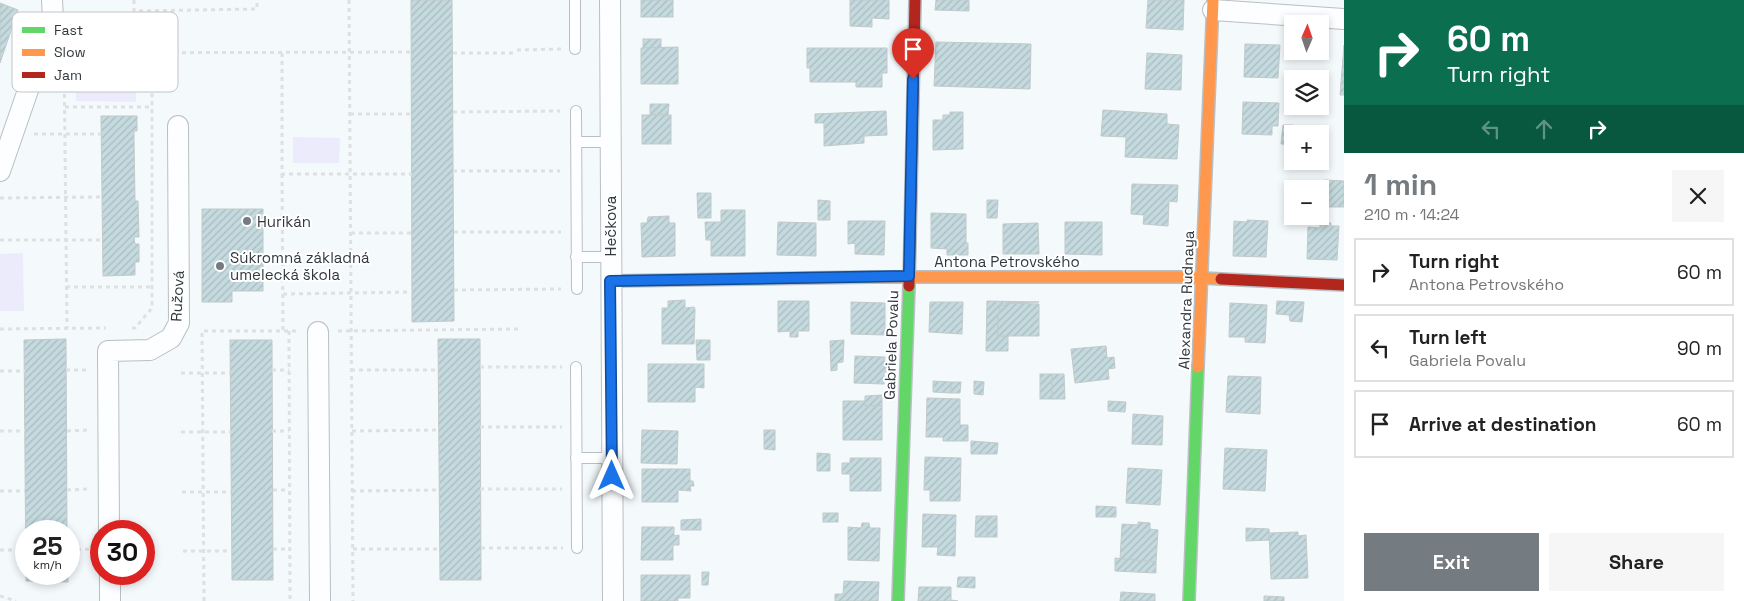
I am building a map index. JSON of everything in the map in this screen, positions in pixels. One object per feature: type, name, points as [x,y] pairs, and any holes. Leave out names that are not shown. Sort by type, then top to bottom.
[{"type":"street","name":"Hečkova","points":[[610,0],[613,601]]},
{"type":"street","name":"Gabriela Povalu","points":[[898,601],[909,276],[915,0]]},
{"type":"street","points":[[1213,5],[1344,19]]},
{"type":"street","name":"Alexandra Rudnaya","points":[[1188,601],[1213,5]]},
{"type":"street","points":[[0,171],[27,92]]},
{"type":"street","name":"Ružová","points":[[109,520],[108,351],[150,350],[171,338],[179,323],[178,126]]},
{"type":"street","name":"Antona Petrovského","points":[[610,281],[909,276],[1202,278],[1344,285]]},
{"type":"street","points":[[318,332],[320,601]]},
{"type":"street","points":[[110,585],[110,601]]},
{"type":"lane","points":[[575,0],[575,49]]},
{"type":"lane","points":[[576,111],[577,289]]},
{"type":"lane","points":[[576,142],[610,142]]},
{"type":"lane","points":[[576,257],[610,257]]},
{"type":"lane","points":[[576,367],[576,548]]},
{"type":"lane","points":[[576,458],[612,458]]},
{"type":"path","points":[[134,0],[134,11],[257,9],[257,0]]},
{"type":"path","points":[[349,0],[353,601]]},
{"type":"path","points":[[453,53],[575,49]]},
{"type":"path","points":[[282,52],[283,331]]},
{"type":"path","points":[[178,53],[411,52]]},
{"type":"path","points":[[65,92],[66,328]]},
{"type":"path","points":[[127,328],[135,328],[152,308],[152,92]]},
{"type":"path","points":[[65,108],[152,107]]},
{"type":"path","points":[[453,112],[576,111]]},
{"type":"path","points":[[350,114],[410,114]]},
{"type":"path","points":[[13,134],[101,134]]},
{"type":"path","points":[[453,171],[576,170]]},
{"type":"path","points":[[282,174],[412,174]]},
{"type":"path","points":[[0,198],[102,197]]},
{"type":"path","points":[[454,232],[576,232]]},
{"type":"path","points":[[351,233],[412,233]]},
{"type":"path","points":[[0,240],[103,240]]},
{"type":"path","points":[[66,287],[152,286]]},
{"type":"path","points":[[454,290],[577,289]]},
{"type":"path","points":[[283,294],[412,292]]},
{"type":"path","points":[[0,329],[110,328]]},
{"type":"path","points":[[204,601],[202,331],[318,332],[518,329]]},
{"type":"path","points":[[289,331],[290,601]]},
{"type":"path","points":[[480,367],[576,367]]},
{"type":"path","points":[[66,370],[93,370]]},
{"type":"path","points":[[272,370],[289,370]]},
{"type":"path","points":[[351,370],[438,370]]},
{"type":"path","points":[[0,371],[25,371]]},
{"type":"path","points":[[181,373],[230,373]]},
{"type":"path","points":[[480,427],[576,427]]},
{"type":"path","points":[[67,430],[93,430]]},
{"type":"path","points":[[352,431],[439,430]]},
{"type":"path","points":[[0,431],[25,431]]},
{"type":"path","points":[[272,431],[289,431]]},
{"type":"path","points":[[181,432],[231,432]]},
{"type":"path","points":[[480,489],[576,488]]},
{"type":"path","points":[[67,490],[94,489]]},
{"type":"path","points":[[272,490],[290,490]]},
{"type":"path","points":[[352,491],[439,490]]},
{"type":"path","points":[[0,491],[25,491]]},
{"type":"path","points":[[182,492],[231,492]]},
{"type":"path","points":[[481,548],[576,548]]},
{"type":"path","points":[[273,550],[290,549]]},
{"type":"path","points":[[352,549],[440,549]]},
{"type":"path","points":[[0,550],[15,550]]},
{"type":"path","points":[[184,552],[231,551]]},
{"type":"path","points":[[0,596],[15,601]]},
{"type":"shaded area","points":[[76,92],[136,92],[136,102],[76,101]]},
{"type":"shaded area","points":[[293,137],[340,138],[339,163],[293,163]]},
{"type":"shaded area","points":[[23,253],[24,311],[0,311],[0,254]]},
{"type":"building","points":[[411,0],[452,0],[454,321],[412,322]]},
{"type":"building","points":[[641,0],[673,0],[673,17],[641,17]]},
{"type":"building","points":[[850,0],[889,0],[889,19],[872,18],[872,27],[850,26]]},
{"type":"building","points":[[936,0],[969,0],[969,11],[935,10]]},
{"type":"building","points":[[1148,0],[1184,0],[1183,30],[1146,28]]},
{"type":"building","points":[[0,3],[18,10],[17,12],[12,12],[12,28],[0,63]]},
{"type":"building","points":[[643,39],[661,39],[661,48],[643,48]]},
{"type":"building","points":[[936,42],[1031,44],[1030,89],[934,86]]},
{"type":"building","points":[[1245,44],[1280,45],[1278,78],[1244,77]]},
{"type":"building","points":[[1344,45],[1344,95],[1340,95]]},
{"type":"building","points":[[678,47],[678,84],[641,84],[641,48]]},
{"type":"building","points":[[807,48],[887,48],[887,73],[882,73],[882,87],[856,87],[856,82],[810,82],[810,68],[807,68]]},
{"type":"building","points":[[1147,53],[1182,55],[1181,90],[1145,89]]},
{"type":"building","points":[[1243,102],[1279,103],[1278,126],[1272,126],[1272,135],[1242,134]]},
{"type":"building","points":[[650,104],[669,104],[668,115],[650,115]]},
{"type":"building","points":[[1103,110],[1167,114],[1167,124],[1179,125],[1177,159],[1125,157],[1126,137],[1101,136]]},
{"type":"building","points":[[886,111],[887,135],[864,136],[864,143],[824,146],[824,123],[815,123],[815,114]]},
{"type":"building","points":[[950,112],[963,112],[963,149],[933,150],[933,120],[943,120],[943,115],[950,115]]},
{"type":"building","points":[[642,115],[671,115],[671,144],[642,144]]},
{"type":"building","points":[[101,116],[137,116],[137,131],[134,131],[135,201],[138,201],[139,237],[134,237],[135,244],[139,244],[139,262],[135,262],[135,275],[103,276]]},
{"type":"building","points":[[1283,125],[1284,125],[1284,144],[1281,144]]},
{"type":"building","points":[[1329,180],[1344,181],[1344,207],[1329,207]]},
{"type":"building","points":[[1132,184],[1178,185],[1177,202],[1169,201],[1168,226],[1143,224],[1144,215],[1131,214]]},
{"type":"building","points":[[697,193],[711,193],[711,218],[698,218]]},
{"type":"building","points":[[818,200],[830,201],[830,220],[818,220]]},
{"type":"building","points":[[987,200],[998,200],[997,218],[987,218]]},
{"type":"building","points":[[202,209],[263,209],[263,291],[232,291],[232,302],[202,302]]},
{"type":"building","points":[[721,210],[745,210],[745,256],[711,256],[711,240],[706,240],[705,222],[721,222]]},
{"type":"building","points":[[931,213],[966,214],[968,255],[947,255],[947,249],[931,248]]},
{"type":"building","points":[[669,216],[669,223],[675,223],[675,256],[642,257],[641,223],[647,223],[648,217]]},
{"type":"building","points":[[1247,220],[1268,221],[1266,257],[1233,256],[1234,221],[1247,222]]},
{"type":"building","points":[[848,221],[885,221],[884,255],[855,254],[855,243],[848,244]]},
{"type":"building","points":[[778,222],[816,223],[816,256],[777,255]]},
{"type":"building","points":[[1065,222],[1102,222],[1102,255],[1065,254]]},
{"type":"building","points":[[1038,223],[1039,254],[1003,254],[1003,224]]},
{"type":"building","points":[[1329,223],[1331,223],[1331,226],[1339,226],[1337,260],[1307,259],[1308,227],[1320,228],[1320,225],[1329,225]]},
{"type":"building","points":[[685,300],[685,308],[694,307],[695,309],[694,344],[662,344],[662,308],[668,308],[668,301]]},
{"type":"building","points":[[778,301],[809,301],[809,331],[798,331],[798,337],[790,337],[790,331],[778,332]]},
{"type":"building","points":[[987,301],[1039,302],[1006,303],[1006,306],[1000,305],[998,336],[1008,336],[1008,351],[986,351]]},
{"type":"building","points":[[1277,301],[1304,302],[1302,322],[1290,321],[1289,315],[1276,314]]},
{"type":"building","points":[[851,302],[885,303],[885,335],[851,334]]},
{"type":"building","points":[[930,302],[963,302],[962,334],[929,332]]},
{"type":"building","points":[[1006,303],[1039,304],[1039,336],[998,336],[998,313],[1000,313],[1000,305],[1006,306]]},
{"type":"building","points":[[1230,303],[1267,305],[1265,343],[1245,342],[1245,337],[1229,337]]},
{"type":"building","points":[[66,339],[67,520],[25,520],[24,340]]},
{"type":"building","points":[[438,339],[480,339],[481,580],[440,580]]},
{"type":"building","points":[[230,340],[272,340],[273,580],[232,580]]},
{"type":"building","points":[[696,340],[710,340],[710,360],[697,360]]},
{"type":"building","points":[[844,340],[843,362],[837,363],[837,370],[831,371],[830,341]]},
{"type":"building","points":[[1106,346],[1107,358],[1114,357],[1115,368],[1108,369],[1109,379],[1075,383],[1071,349]]},
{"type":"building","points":[[855,356],[885,357],[884,364],[889,364],[889,372],[884,372],[884,384],[854,383]]},
{"type":"building","points":[[648,364],[704,364],[704,388],[695,387],[695,402],[648,402]]},
{"type":"building","points":[[1040,374],[1052,374],[1052,399],[1040,399]]},
{"type":"building","points":[[1052,374],[1064,374],[1065,399],[1052,399]]},
{"type":"building","points":[[1228,376],[1261,377],[1260,414],[1226,412]]},
{"type":"building","points":[[933,381],[951,382],[951,393],[933,392]]},
{"type":"building","points":[[974,381],[984,382],[983,395],[974,394]]},
{"type":"building","points":[[951,382],[961,382],[960,393],[951,393]]},
{"type":"building","points":[[882,395],[882,406],[865,406],[865,396]]},
{"type":"building","points":[[927,398],[960,399],[960,425],[968,425],[968,441],[943,441],[943,437],[926,437]]},
{"type":"building","points":[[843,401],[865,401],[865,406],[882,406],[882,440],[843,440]]},
{"type":"building","points":[[1108,401],[1126,402],[1125,412],[1108,411]]},
{"type":"building","points":[[1133,414],[1163,416],[1162,445],[1132,444]]},
{"type":"building","points":[[642,430],[678,431],[677,464],[641,463]]},
{"type":"building","points":[[764,430],[775,430],[775,450],[764,449]]},
{"type":"building","points":[[971,441],[998,443],[997,454],[971,454]]},
{"type":"building","points":[[1225,448],[1267,450],[1265,491],[1223,489]]},
{"type":"building","points":[[817,453],[830,454],[830,471],[817,471]]},
{"type":"building","points":[[925,457],[961,458],[960,501],[930,501],[930,490],[924,490]]},
{"type":"building","points":[[850,458],[881,458],[881,491],[850,491],[850,474],[842,474],[842,463],[850,463]]},
{"type":"building","points":[[1128,468],[1162,470],[1160,505],[1126,503]]},
{"type":"building","points":[[642,469],[690,469],[690,481],[693,481],[694,486],[690,486],[691,491],[678,490],[678,502],[642,502]]},
{"type":"building","points":[[1096,506],[1116,507],[1116,517],[1096,517]]},
{"type":"building","points":[[823,513],[838,513],[838,522],[823,522]]},
{"type":"building","points":[[923,514],[956,515],[955,556],[937,555],[938,547],[922,547]]},
{"type":"building","points":[[976,516],[987,516],[987,537],[975,537]]},
{"type":"building","points":[[987,516],[997,516],[997,537],[987,537]]},
{"type":"building","points":[[701,519],[701,530],[681,530],[681,520]]},
{"type":"building","points":[[1138,522],[1150,523],[1150,529],[1158,530],[1156,562],[1120,560],[1122,524],[1138,525]]},
{"type":"building","points":[[862,523],[869,523],[870,528],[880,528],[879,561],[848,560],[848,527],[861,528]]},
{"type":"building","points":[[642,527],[674,527],[674,536],[679,535],[679,545],[673,545],[673,560],[641,560]]},
{"type":"building","points":[[1246,528],[1269,529],[1270,540],[1246,541]]},
{"type":"building","points":[[1298,532],[1298,536],[1306,535],[1308,578],[1271,579],[1269,533]]},
{"type":"building","points":[[1115,558],[1156,562],[1156,573],[1115,571]]},
{"type":"building","points":[[702,572],[709,572],[708,585],[702,585]]},
{"type":"building","points":[[641,575],[690,575],[690,598],[678,598],[678,601],[641,601]]},
{"type":"building","points":[[958,577],[975,577],[975,588],[957,587]]},
{"type":"building","points":[[844,581],[879,582],[878,601],[835,601],[835,594],[843,594]]},
{"type":"building","points":[[919,587],[951,587],[951,600],[958,601],[918,601]]},
{"type":"building","points":[[1121,592],[1155,594],[1155,601],[1120,601]]},
{"type":"building","points":[[1264,596],[1284,597],[1284,601],[1264,601]]},
{"type":"traffic: fast","points":[[610,281],[871,277]]},
{"type":"traffic: fast","points":[[898,601],[909,286]]},
{"type":"traffic: fast","points":[[1189,601],[1198,367]]},
{"type":"traffic: slow","points":[[1198,367],[1213,0]]},
{"type":"traffic: slow","points":[[871,277],[1185,277],[1221,279]]},
{"type":"traffic: jam","points":[[909,286],[915,0]]},
{"type":"traffic: jam","points":[[1221,279],[1344,285]]},
{"type":"place","name":"Hurikán","points":[[247,221]]},
{"type":"place","name":"Súkromná základná umelecká škola","points":[[220,266]]},
{"type":"route","points":[[612,476],[610,281],[909,276],[913,79]]}]
